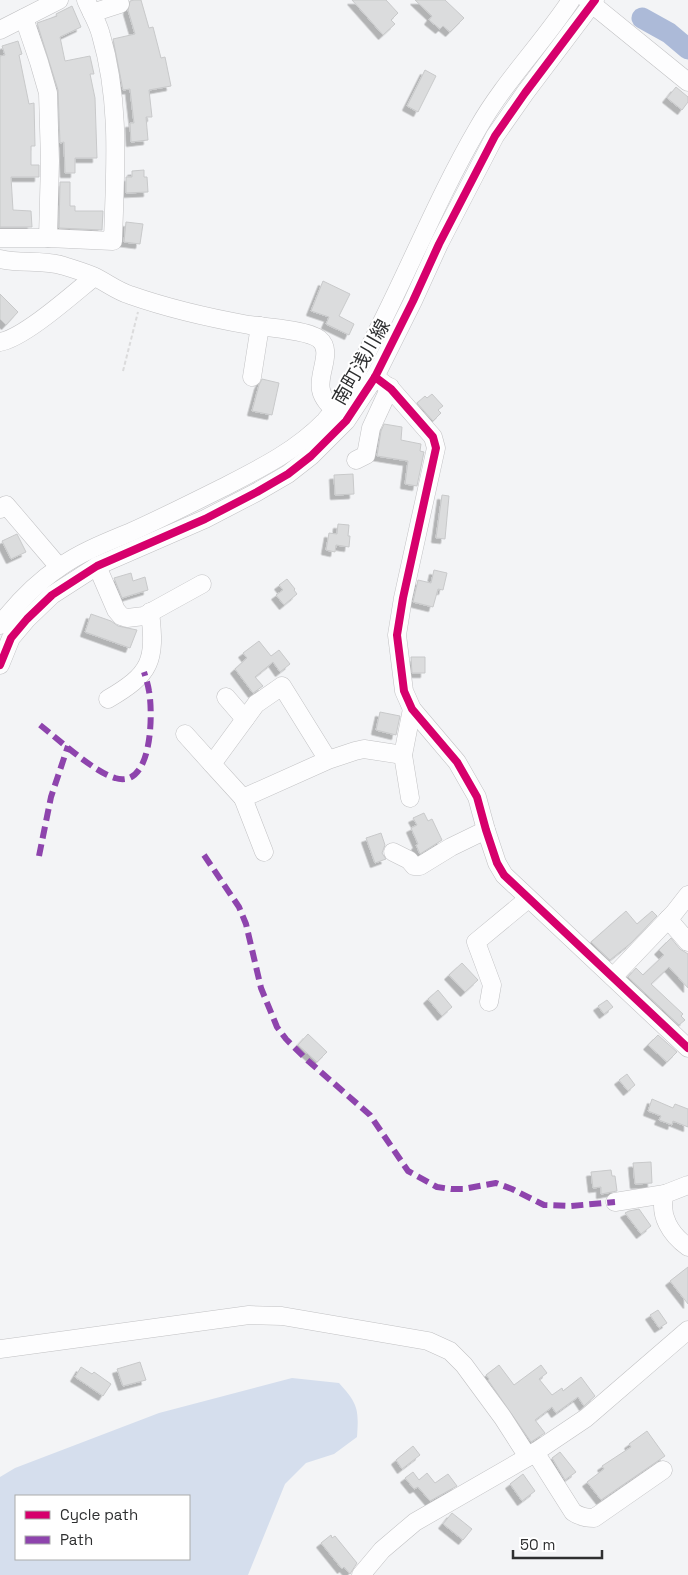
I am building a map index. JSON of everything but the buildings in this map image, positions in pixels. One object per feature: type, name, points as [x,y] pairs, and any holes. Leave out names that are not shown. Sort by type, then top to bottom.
[{"type":"street","points":[[0,30],[59,0]]},
{"type":"street","name":"南町浅川線","points":[[340,415],[345,395],[431,218],[478,127],[571,0]]},
{"type":"street","points":[[591,1],[688,82]]},
{"type":"street","name":"南町浅川線","points":[[0,665],[11,638],[27,619],[52,595],[98,566],[197,523],[257,492],[288,474],[312,456],[340,415],[375,377],[439,244],[495,136],[591,1]]},
{"type":"street","points":[[0,238],[113,241],[116,133],[114,98],[103,42],[89,6],[120,4]]},
{"type":"street","points":[[24,18],[48,93],[50,161],[48,238]]},
{"type":"street","points":[[0,259],[12,262],[62,265],[94,277],[113,288],[142,298],[203,315],[284,329],[317,337],[326,352],[321,374],[321,390],[326,401],[340,415]]},
{"type":"street","points":[[0,342],[8,341],[23,332],[94,277]]},
{"type":"street","points":[[252,377],[260,326]]},
{"type":"street","points":[[375,377],[390,387],[433,437],[436,448],[403,598],[397,635],[404,691],[412,709],[457,762],[477,797],[486,830],[504,875],[688,1048]]},
{"type":"street","points":[[356,460],[366,455],[371,428],[390,387]]},
{"type":"street","name":"南町浅川線","points":[[0,625],[19,601],[59,567],[93,548],[169,515],[276,460],[299,444],[325,420],[340,415]]},
{"type":"street","points":[[0,509],[6,505],[59,567]]},
{"type":"street","points":[[98,566],[110,600],[121,616],[126,618],[138,617],[150,612],[202,584]]},
{"type":"street","points":[[108,699],[130,686],[144,672],[152,650],[153,636],[150,612]]},
{"type":"street","points":[[212,764],[256,704],[282,686],[328,760]]},
{"type":"street","points":[[226,697],[244,719]]},
{"type":"street","points":[[410,798],[402,755],[412,709]]},
{"type":"street","points":[[185,734],[243,798],[264,852]]},
{"type":"street","points":[[243,798],[328,760],[364,749],[402,755]]},
{"type":"street","points":[[393,852],[409,860],[414,866],[420,866],[451,847],[486,830]]},
{"type":"street","points":[[612,977],[668,920],[688,895]]},
{"type":"street","points":[[489,1002],[492,985],[476,942],[528,899]]},
{"type":"street","points":[[668,920],[688,942]]},
{"type":"street","points":[[615,1202],[665,1194],[688,1185]]},
{"type":"street","points":[[665,1194],[663,1200],[667,1224],[674,1235],[688,1247]]},
{"type":"street","points":[[0,1349],[249,1315],[282,1316],[428,1341],[450,1351],[464,1365],[574,1512],[579,1516],[594,1518],[662,1470]]},
{"type":"street","points":[[361,1575],[382,1550],[415,1522],[531,1455],[586,1418],[688,1330]]},
{"type":"path","points":[[123,370],[142,298]]},
{"type":"shaded area","points":[[292,1378],[339,1383],[356,1407],[358,1420],[357,1437],[334,1454],[306,1463],[285,1484],[248,1575],[0,1575],[0,1477],[15,1468],[159,1413]]},
{"type":"waterway","points":[[642,18],[669,33],[688,49]]},
{"type":"marked path","points":[[40,725],[106,775],[128,779],[137,772],[144,761],[148,747],[151,715],[148,686],[144,672]]},
{"type":"marked path","points":[[39,856],[51,797],[68,746]]},
{"type":"marked path","points":[[204,855],[239,907],[246,924],[261,988],[277,1027],[306,1059],[370,1115],[408,1171],[437,1187],[451,1189],[463,1189],[496,1183],[544,1205],[571,1206],[615,1202]]},
{"type":"cycle path","points":[[0,665],[11,638],[27,619],[52,595],[97,566],[205,519],[288,474],[311,456],[346,421],[375,377],[439,244],[495,136],[595,0]]},
{"type":"cycle path","points":[[375,377],[391,389],[433,437],[436,448],[403,598],[397,635],[404,691],[412,709],[457,762],[477,797],[497,863],[504,875],[688,1048]]}]
